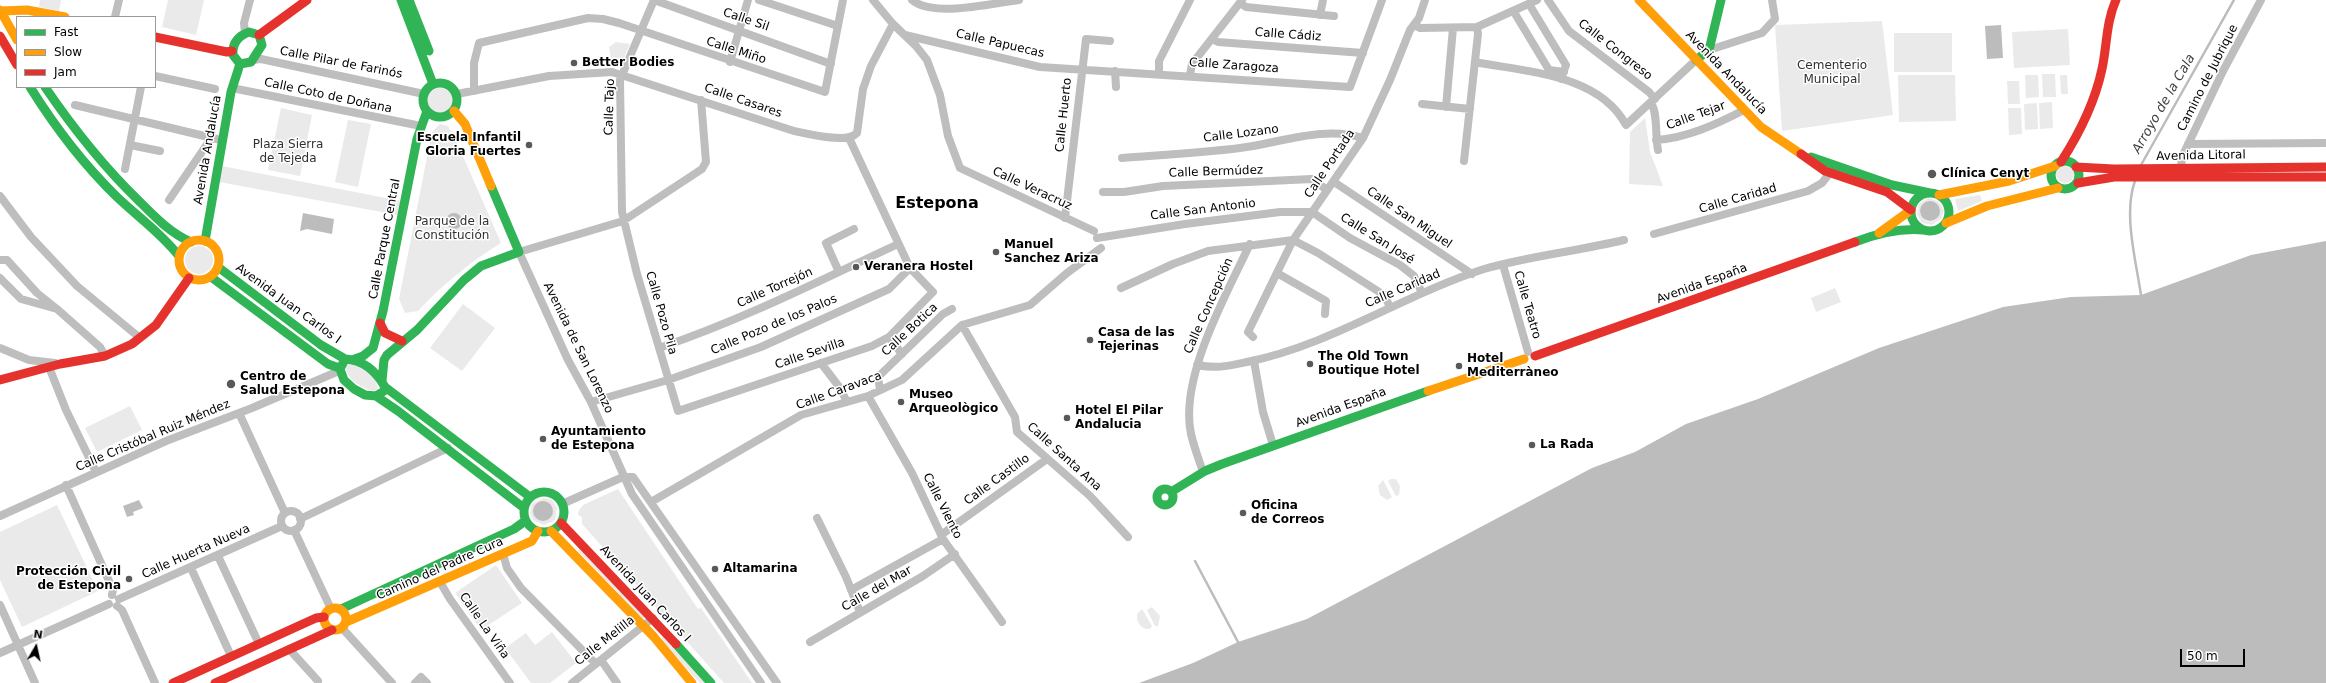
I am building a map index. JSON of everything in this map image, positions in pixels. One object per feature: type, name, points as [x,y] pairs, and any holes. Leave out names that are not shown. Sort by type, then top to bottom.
[{"type":"main road","points":[[259,35],[307,0]]},
{"type":"main road","points":[[401,0],[437,84]]},
{"type":"main road","points":[[410,0],[437,84]]},
{"type":"main road","name":"Avenida Andalucía","points":[[1639,0],[1761,127],[1802,154],[1830,176],[1886,192],[1911,210]]},
{"type":"main road","points":[[1696,60],[1709,50],[1721,0]]},
{"type":"main road","points":[[2058,188],[2051,178],[2058,164],[2074,142],[2100,76],[2108,22],[2116,0]]},
{"type":"main road","points":[[16,38],[0,11],[27,10],[60,16]]},
{"type":"main road","points":[[245,33],[254,33],[259,35],[262,45],[253,60],[248,64],[240,64],[233,57],[232,51],[239,38],[245,33]]},
{"type":"main road","points":[[0,36],[16,64]]},
{"type":"main road","points":[[156,37],[232,51]]},
{"type":"main road","name":"Avenida Andalucía","points":[[205,241],[232,88],[240,64]]},
{"type":"main road","points":[[437,84],[451,86],[457,94],[457,103],[454,110],[441,118],[427,112],[423,103],[424,94],[437,84]]},
{"type":"main road","points":[[31,88],[49,118],[82,160],[109,189],[170,244],[179,256],[180,269],[189,278],[200,281],[211,277],[218,267],[219,260],[215,248],[205,241],[191,242],[186,245],[179,256]]},
{"type":"main road","points":[[47,88],[81,140],[111,174],[172,230],[191,242]]},
{"type":"main road","name":"Avenida de San Lorenzo","points":[[454,110],[465,124],[519,252]]},
{"type":"main road","name":"Calle Parque Central","points":[[349,359],[363,356],[373,348],[380,324],[421,126],[427,112]]},
{"type":"main road","points":[[2074,142],[2076,166],[2080,174],[2078,182],[2071,188],[2058,188],[1987,206],[1946,223],[1934,231],[1923,230],[1914,222],[1911,210],[1920,196],[2009,181],[2058,164],[2069,162],[2076,166]]},
{"type":"main road","name":"Avenida Andalucía","points":[[1802,154],[1866,176],[1934,194]]},
{"type":"main road","name":"Avenida Litoral","points":[[2076,166],[2114,173],[2326,177]]},
{"type":"main road","name":"Avenida Litoral","points":[[2162,173],[2182,168],[2326,166]]},
{"type":"main road","name":"Avenida Litoral","points":[[2078,182],[2114,173]]},
{"type":"main road","points":[[1934,194],[1948,207],[1946,223]]},
{"type":"main road","name":"Avenida España","points":[[1877,234],[1911,210]]},
{"type":"main road","name":"Avenida España","points":[[1171,492],[1203,472],[1273,445],[1877,234],[1911,229],[1923,230]]},
{"type":"main road","points":[[376,396],[384,391],[384,360],[387,355],[417,330],[472,273],[481,266],[519,252]]},
{"type":"main road","name":"Avenida Juan Carlos I","points":[[218,267],[315,341],[349,359],[370,367],[383,384]]},
{"type":"main road","points":[[211,277],[328,364],[339,369],[342,376],[356,389],[365,394],[376,396],[448,448],[524,508]]},
{"type":"main road","points":[[0,380],[60,364],[105,356],[123,349],[140,338],[160,320],[189,278]]},
{"type":"main road","points":[[380,324],[385,333],[402,341]]},
{"type":"main road","points":[[339,369],[349,359]]},
{"type":"main road","points":[[383,384],[530,497]]},
{"type":"main road","points":[[548,492],[554,494],[562,504],[564,510],[560,523],[551,531],[538,531],[525,521],[524,508],[530,497],[535,493],[548,492]]},
{"type":"main road","name":"Camino del Padre Cura","points":[[341,609],[514,529],[525,521]]},
{"type":"main road","name":"Avenida Juan Carlos I","points":[[560,523],[653,618],[711,683]]},
{"type":"main road","name":"Camino del Padre Cura","points":[[344,625],[532,540],[538,531]]},
{"type":"main road","name":"Avenida Juan Carlos I","points":[[551,531],[644,626],[689,682]]},
{"type":"main road","points":[[174,683],[231,656],[324,616],[331,609],[341,609],[346,615],[344,625],[215,683]]},
{"type":"main road","points":[[324,616],[325,623],[332,630]]},
{"type":"street","points":[[115,16],[119,0]]},
{"type":"street","points":[[245,33],[244,23],[250,0]]},
{"type":"street","name":"Calle Sil","points":[[654,0],[831,64]]},
{"type":"street","name":"Calle Tajo","points":[[623,221],[620,80],[654,0]]},
{"type":"street","points":[[730,62],[748,0]]},
{"type":"street","points":[[759,0],[838,26]]},
{"type":"street","points":[[831,64],[843,0]]},
{"type":"street","points":[[873,0],[893,24],[905,35]]},
{"type":"street","points":[[912,0],[916,3],[941,9],[1019,0]]},
{"type":"street","points":[[1159,73],[1158,61],[1190,0]]},
{"type":"street","points":[[1320,15],[1323,0]]},
{"type":"street","points":[[1363,53],[1382,0]]},
{"type":"street","name":"Calle Portada","points":[[1253,337],[1248,332],[1293,240],[1363,138],[1390,80],[1410,30],[1415,25],[1425,0]]},
{"type":"street","points":[[1415,25],[1420,28],[1477,27],[1514,12],[1537,0]]},
{"type":"street","name":"Calle Congreso","points":[[1548,0],[1569,30],[1649,92],[1653,101]]},
{"type":"street","points":[[1709,50],[1762,33],[1775,19],[1772,0]]},
{"type":"street","name":"Camino de Jubrique","points":[[2182,168],[2182,157],[2188,144],[2223,71],[2261,0]]},
{"type":"street","points":[[1190,75],[1192,64],[1241,1],[1246,7],[1334,16]]},
{"type":"street","points":[[1529,4],[1566,65],[1563,75]]},
{"type":"street","points":[[1514,12],[1549,70],[1563,75],[1604,99],[1613,106],[1626,125],[1696,60]]},
{"type":"street","name":"Calle Miño","points":[[474,91],[474,63],[476,47],[479,43],[588,18],[603,19],[825,92],[831,64]]},
{"type":"street","points":[[893,24],[871,66],[863,90],[857,133],[847,138],[850,140],[864,167],[910,268]]},
{"type":"street","points":[[1464,162],[1478,34],[1477,27]]},
{"type":"street","points":[[1446,107],[1453,28]]},
{"type":"street","name":"Calle Papuecas","points":[[905,35],[1040,66],[1115,71]]},
{"type":"street","name":"Calle Veracruz","points":[[905,35],[927,60],[936,82],[948,136],[960,168],[1095,234]]},
{"type":"street","name":"Calle Cádiz","points":[[1212,39],[1218,42],[1363,53]]},
{"type":"street","name":"Calle Huerto","points":[[1065,218],[1081,69],[1086,40],[1110,41]]},
{"type":"street","name":"Calle Zaragoza","points":[[1115,71],[1350,86],[1363,53]]},
{"type":"street","name":"Calle Pilar de Farinós","points":[[253,60],[261,59],[424,94]]},
{"type":"street","points":[[1475,62],[1563,75]]},
{"type":"street","points":[[1115,71],[1116,86]]},
{"type":"street","points":[[457,94],[555,75],[604,72],[622,74]]},
{"type":"street","name":"Calle Casares","points":[[622,74],[794,131],[813,135],[847,138]]},
{"type":"street","points":[[156,76],[215,89]]},
{"type":"street","points":[[125,169],[141,88]]},
{"type":"street","name":"Calle Coto de Doñana","points":[[232,88],[421,126]]},
{"type":"street","points":[[519,252],[623,221],[702,169],[706,162],[701,100]]},
{"type":"street","points":[[1653,101],[1656,110],[1656,140],[1658,150]]},
{"type":"street","points":[[1422,104],[1470,109]]},
{"type":"street","points":[[75,105],[222,140]]},
{"type":"street","name":"Calle Tejar","points":[[1656,140],[1668,139],[1693,132],[1744,110]]},
{"type":"street","name":"Calle Lozano","points":[[1122,158],[1238,148],[1326,133],[1349,133],[1363,138]]},
{"type":"street","points":[[169,200],[212,137]]},
{"type":"street","points":[[2188,144],[2326,143]]},
{"type":"street","points":[[130,145],[160,151]]},
{"type":"street","points":[[1830,176],[1835,170],[1866,176]]},
{"type":"street","name":"Calle Caridad","points":[[1654,234],[1808,191],[1830,176]]},
{"type":"street","name":"Calle Bermúdez","points":[[1103,192],[1124,192],[1163,186],[1191,187],[1312,179],[1327,190]]},
{"type":"street","name":"Calle San Miguel","points":[[1334,182],[1472,274]]},
{"type":"street","points":[[0,196],[31,237],[77,286],[140,338]]},
{"type":"street","name":"Calle San Antonio","points":[[1095,234],[1280,212],[1312,212]]},
{"type":"street","name":"Calle San José","points":[[1312,212],[1350,238],[1400,265],[1414,276],[1422,293]]},
{"type":"street","name":"Calle Pozo Pila","points":[[623,221],[678,411]]},
{"type":"street","points":[[840,272],[826,243],[854,229]]},
{"type":"street","points":[[1121,288],[1172,264],[1208,251],[1250,244],[1293,240],[1318,253],[1384,295],[1390,308]]},
{"type":"street","name":"Calle Caridad","points":[[1197,365],[1214,369],[1254,361],[1305,347],[1422,293],[1472,274],[1503,265],[1624,240]]},
{"type":"street","name":"Calle Torrejón","points":[[659,348],[700,334],[840,272],[898,244]]},
{"type":"street","name":"Calle Concepción","points":[[1203,472],[1190,430],[1191,403],[1197,365],[1207,338],[1250,244]]},
{"type":"street","points":[[962,325],[1030,305],[1067,272],[1101,248]]},
{"type":"street","name":"Avenida de San Lorenzo","points":[[519,252],[568,360],[592,402],[623,477],[632,494],[761,683]]},
{"type":"street","points":[[0,260],[7,260],[37,293],[100,347],[105,356]]},
{"type":"street","name":"Calle Teatro","points":[[1503,265],[1529,356]]},
{"type":"street","name":"Calle Sevilla","points":[[678,411],[872,346],[889,337],[933,292],[910,268]]},
{"type":"street","name":"Calle Pozo de los Palos","points":[[592,402],[668,380],[761,347],[889,289],[910,268]]},
{"type":"street","points":[[1277,273],[1326,301],[1325,314]]},
{"type":"street","points":[[0,278],[21,299],[57,309]]},
{"type":"street","points":[[21,299],[32,298],[37,293]]},
{"type":"street","name":"Calle Botica","points":[[880,390],[878,377],[944,314],[952,309]]},
{"type":"street","name":"Calle Caravaca","points":[[651,502],[801,415],[868,396],[902,380],[962,325]]},
{"type":"street","name":"Calle Santa Ana","points":[[962,325],[1015,417],[1017,432],[1090,496],[1128,538]]},
{"type":"street","points":[[889,337],[902,354]]},
{"type":"street","points":[[0,348],[29,360],[60,364]]},
{"type":"street","points":[[1254,361],[1263,412],[1273,445]]},
{"type":"street","points":[[821,363],[840,388],[847,402]]},
{"type":"street","points":[[49,367],[66,410],[96,472]]},
{"type":"street","name":"Calle Cristóbal Ruiz Méndez","points":[[0,516],[166,441],[239,413],[339,369]]},
{"type":"street","name":"Calle Viento","points":[[868,396],[912,473],[942,537],[1002,622]]},
{"type":"street","points":[[239,413],[285,513]]},
{"type":"street","points":[[300,519],[448,448]]},
{"type":"street","name":"Calle Castillo","points":[[851,590],[942,537],[1047,459]]},
{"type":"street","points":[[562,504],[623,477],[633,477],[777,683]]},
{"type":"street","points":[[66,485],[113,590],[116,600],[155,683]]},
{"type":"street","points":[[285,513],[296,513],[300,519],[299,525],[294,530],[286,530],[282,526],[281,519],[285,513]]},
{"type":"street","points":[[817,518],[860,612]]},
{"type":"street","name":"Calle Huerta Nueva","points":[[116,600],[218,556],[282,526]]},
{"type":"street","points":[[294,530],[331,609]]},
{"type":"street","points":[[669,548],[679,542]]},
{"type":"street","points":[[503,554],[507,568],[521,588],[599,662],[617,683]]},
{"type":"street","name":"Calle del Mar","points":[[810,642],[923,576],[955,554]]},
{"type":"street","points":[[218,556],[259,644]]},
{"type":"street","points":[[190,568],[231,656]]},
{"type":"street","name":"Calle La Viña","points":[[440,582],[450,599],[510,683]]},
{"type":"street","points":[[697,589],[707,583]]},
{"type":"street","points":[[0,653],[109,604],[112,607],[116,600]]},
{"type":"street","points":[[0,605],[35,683]]},
{"type":"street","name":"Calle Melilla","points":[[572,683],[653,618]]},
{"type":"street","points":[[344,625],[392,683]]},
{"type":"street","points":[[738,648],[748,642]]},
{"type":"street","points":[[289,649],[318,681]]},
{"type":"street","points":[[750,666],[757,667],[764,664]]},
{"type":"street","points":[[414,683],[421,677],[427,683]]},
{"type":"green space","points":[[40,0],[61,0],[59,11],[39,7]]},
{"type":"green space","points":[[168,0],[204,0],[196,35],[162,27]]},
{"type":"green space","name":"Cementerio Municipal","points":[[1882,21],[1893,115],[1782,131],[1775,25]]},
{"type":"green space","points":[[2068,29],[2070,65],[2014,68],[2012,32]]},
{"type":"green space","points":[[1894,33],[1952,33],[1952,72],[1894,72]]},
{"type":"green space","points":[[616,42],[630,44],[623,60],[612,65],[609,47]]},
{"type":"green space","points":[[2042,74],[2055,74],[2056,97],[2043,97]]},
{"type":"green space","points":[[1898,75],[1955,75],[1956,121],[1899,122]]},
{"type":"green space","points":[[2025,75],[2038,75],[2039,97],[2026,98]]},
{"type":"green space","points":[[2060,75],[2067,75],[2068,94],[2061,94]]},
{"type":"green space","points":[[2007,81],[2019,81],[2020,104],[2008,104]]},
{"type":"green space","points":[[440,88],[449,92],[453,101],[449,110],[440,114],[431,110],[427,101],[431,92]]},
{"type":"green space","points":[[2052,102],[2053,128],[2040,129],[2039,103]]},
{"type":"green space","points":[[2037,103],[2038,129],[2025,130],[2024,104]]},
{"type":"green space","name":"Plaza Sierra de Tejeda","points":[[281,108],[312,115],[300,176],[268,170]]},
{"type":"green space","points":[[2008,108],[2021,108],[2022,134],[2009,135]]},
{"type":"green space","points":[[1645,118],[1650,152],[1663,186],[1629,184],[1630,132]]},
{"type":"green space","points":[[348,120],[371,124],[358,187],[335,182]]},
{"type":"green space","name":"Parque de la Constitución","points":[[440,124],[448,126],[455,138],[501,243],[457,274],[418,311],[405,313],[399,299],[432,132]]},
{"type":"green space","points":[[2065,165],[2071,168],[2074,174],[2071,180],[2065,183],[2059,180],[2056,174],[2059,168]]},
{"type":"green space","points":[[222,166],[401,201],[398,215],[219,182]]},
{"type":"green space","points":[[1980,195],[1982,201],[1958,211],[1955,199]]},
{"type":"green space","points":[[1928,198],[1938,201],[1944,210],[1941,219],[1932,225],[1922,223],[1917,214],[1919,204]],"holes":[[[1927,202],[1933,202],[1939,208],[1937,217],[1933,221],[1926,221],[1920,214],[1921,208]]]},
{"type":"green space","points":[[199,246],[209,250],[213,260],[209,270],[199,274],[189,270],[185,260],[189,250]]},
{"type":"green space","points":[[1835,288],[1841,302],[1816,312],[1811,298]]},
{"type":"green space","points":[[463,304],[495,328],[462,371],[430,348]]},
{"type":"green space","points":[[347,364],[357,366],[371,375],[377,384],[378,389],[374,391],[369,390],[352,380],[345,367]]},
{"type":"green space","points":[[130,406],[142,430],[97,452],[85,428]]},
{"type":"green space","points":[[1391,479],[1396,479],[1400,486],[1399,495],[1396,496],[1388,481]]},
{"type":"green space","points":[[1383,480],[1392,497],[1387,500],[1380,495],[1378,486]]},
{"type":"green space","points":[[618,489],[698,609],[701,608],[752,683],[724,683],[582,524],[582,517],[578,515],[579,510],[583,505]]},
{"type":"green space","points":[[544,498],[552,500],[557,508],[555,520],[544,525],[533,520],[530,513],[532,504]]},
{"type":"green space","points":[[57,505],[98,591],[22,627],[0,580],[0,532]]},
{"type":"green space","points":[[579,549],[646,617],[643,619],[578,551]]},
{"type":"green space","points":[[496,565],[522,603],[481,630],[455,593]]},
{"type":"green space","points":[[1152,607],[1160,616],[1158,626],[1155,626],[1147,610]]},
{"type":"green space","points":[[1142,609],[1152,626],[1150,629],[1142,627],[1138,623],[1137,614]]},
{"type":"green space","points":[[552,632],[576,663],[550,683],[531,683],[505,648],[526,633],[535,645]]},
{"type":"green space","points":[[662,637],[706,683],[700,683],[663,643]]},
{"type":"shaded area","points":[[2001,25],[2003,58],[1987,59],[1985,26]]},
{"type":"shaded area","points":[[1930,201],[1937,204],[1940,211],[1937,218],[1930,221],[1923,218],[1920,211],[1923,204]]},
{"type":"shaded area","points":[[303,213],[334,219],[332,234],[307,229],[300,231]]},
{"type":"shaded area","points":[[454,213],[461,218],[462,221],[457,228],[454,229],[447,224],[446,221],[451,214]]},
{"type":"shaded area","points":[[2326,241],[2326,683],[1139,683],[1193,663],[1238,642],[1307,619],[1592,468],[1635,452],[1686,424],[1758,399],[1879,348],[2003,307],[2071,297],[2141,295],[2251,255]]},
{"type":"shaded area","points":[[139,500],[143,508],[133,512],[134,515],[127,517],[123,506]]},
{"type":"shaded area","points":[[543,501],[550,504],[553,511],[550,518],[543,521],[536,518],[533,511],[536,504]]},
{"type":"waterway","name":"Arroyo de la Cala","points":[[2141,165],[2234,0]]},
{"type":"waterway","name":"Arroyo de la Cala","points":[[2135,181],[2130,208],[2130,222],[2141,295]]},
{"type":"waterway","points":[[1195,561],[1238,642]]},
{"type":"traffic: fast","points":[[401,0],[433,84]]},
{"type":"traffic: fast","points":[[409,0],[429,51]]},
{"type":"traffic: fast","points":[[1696,60],[1709,50],[1721,0]]},
{"type":"traffic: fast","points":[[249,32],[259,35],[262,45],[251,62],[240,64],[233,55],[234,47],[236,40],[249,32]]},
{"type":"traffic: fast","points":[[205,241],[231,92],[240,64]]},
{"type":"traffic: fast","points":[[437,83],[443,83],[447,84],[454,90],[457,100],[456,107],[450,114],[443,117],[437,117],[433,116],[426,110],[423,103],[423,97],[424,93],[430,86],[437,83]]},
{"type":"traffic: fast","points":[[31,88],[60,131],[93,172],[117,197],[165,240],[179,256]]},
{"type":"traffic: fast","points":[[46,88],[89,146],[125,187],[163,224],[176,234],[191,242]]},
{"type":"traffic: fast","points":[[352,360],[363,356],[373,348],[383,311],[417,139],[427,111]]},
{"type":"traffic: fast","points":[[1811,157],[1892,185],[1930,193]]},
{"type":"traffic: fast","points":[[2065,161],[2075,165],[2079,175],[2075,185],[2065,189],[2055,185],[2051,175],[2055,165],[2065,161]]},
{"type":"traffic: fast","points":[[382,381],[384,360],[387,355],[417,330],[464,280],[481,266],[519,252],[491,186]]},
{"type":"traffic: fast","points":[[1926,193],[1934,193],[1941,196],[1946,201],[1949,212],[1946,223],[1941,228],[1934,231],[1926,231],[1919,228],[1914,223],[1911,216],[1911,208],[1914,201],[1919,196],[1926,193]]},
{"type":"traffic: fast","points":[[1855,242],[1888,232],[1923,230]]},
{"type":"traffic: fast","points":[[218,267],[321,345],[345,359]]},
{"type":"traffic: fast","points":[[211,277],[328,364],[339,368]]},
{"type":"traffic: fast","points":[[376,396],[384,391],[385,387],[378,376],[364,364],[345,359],[340,369],[344,380],[354,389],[365,395],[376,396],[398,411],[524,508]]},
{"type":"traffic: fast","points":[[385,387],[530,497]]},
{"type":"traffic: fast","points":[[1171,492],[1205,471],[1222,464],[1428,391]]},
{"type":"traffic: fast","points":[[1165,489],[1171,491],[1173,497],[1171,503],[1165,505],[1159,503],[1157,497],[1159,491],[1165,489]]},
{"type":"traffic: fast","points":[[548,492],[555,495],[561,501],[564,512],[563,520],[555,529],[548,532],[540,532],[533,529],[525,520],[524,508],[527,501],[536,493],[548,492]]},
{"type":"traffic: fast","points":[[341,609],[514,529],[525,521]]},
{"type":"traffic: fast","points":[[676,644],[711,683]]},
{"type":"traffic: slow","points":[[1639,0],[1761,127],[1801,154]]},
{"type":"traffic: slow","points":[[0,10],[16,38]]},
{"type":"traffic: slow","points":[[1,11],[27,10],[60,16]]},
{"type":"traffic: slow","points":[[454,111],[465,124],[491,186]]},
{"type":"traffic: slow","points":[[1939,195],[2009,181],[2055,166]]},
{"type":"traffic: slow","points":[[1946,223],[1987,206],[2058,188]]},
{"type":"traffic: slow","points":[[1879,233],[1911,210]]},
{"type":"traffic: slow","points":[[195,240],[203,240],[210,243],[216,249],[219,260],[216,271],[210,277],[203,280],[195,280],[188,277],[182,271],[179,264],[179,256],[182,249],[188,243],[195,240]]},
{"type":"traffic: slow","points":[[1428,391],[1524,359]]},
{"type":"traffic: slow","points":[[346,622],[532,541],[538,531]]},
{"type":"traffic: slow","points":[[551,531],[654,637],[692,683]]},
{"type":"traffic: slow","points":[[335,608],[343,611],[346,619],[343,627],[335,630],[327,627],[324,619],[327,611],[335,608]]},
{"type":"traffic: jam","points":[[259,35],[307,0]]},
{"type":"traffic: jam","points":[[2061,162],[2091,106],[2102,69],[2108,25],[2116,0]]},
{"type":"traffic: jam","points":[[0,36],[16,63]]},
{"type":"traffic: jam","points":[[156,37],[227,52],[232,51]]},
{"type":"traffic: jam","points":[[1801,154],[1825,171],[1887,192],[1911,210]]},
{"type":"traffic: jam","points":[[2076,167],[2114,169],[2326,167]]},
{"type":"traffic: jam","points":[[2078,183],[2114,177],[2326,177]]},
{"type":"traffic: jam","points":[[1535,356],[1855,242]]},
{"type":"traffic: jam","points":[[0,380],[60,364],[105,356],[132,344],[156,325],[189,278]]},
{"type":"traffic: jam","points":[[380,323],[385,333],[402,341]]},
{"type":"traffic: jam","points":[[561,523],[676,644]]},
{"type":"traffic: jam","points":[[173,683],[316,618],[324,617]]},
{"type":"traffic: jam","points":[[215,683],[332,630]]},
{"type":"place","name":"Better Bodies","points":[[574,63]]},
{"type":"place","name":"Escuela Infantil Gloria Fuertes","points":[[529,145]]},
{"type":"place","name":"Clínica Cenyt","points":[[1932,174]]},
{"type":"place","name":"Manuel Sanchez Ariza","points":[[996,252]]},
{"type":"place","name":"Veranera Hostel","points":[[856,267]]},
{"type":"place","name":"Casa de las Tejerinas","points":[[1090,340]]},
{"type":"place","name":"The Old Town Boutique Hotel","points":[[1310,364]]},
{"type":"place","name":"Hotel Mediterràneo","points":[[1459,366]]},
{"type":"place","name":"Centro de Salud Estepona","points":[[231,384]]},
{"type":"place","name":"Museo Arqueològico","points":[[901,402]]},
{"type":"place","name":"Hotel El Pilar Andalucia","points":[[1067,418]]},
{"type":"place","name":"Ayuntamiento de Estepona","points":[[543,439]]},
{"type":"place","name":"La Rada","points":[[1532,445]]},
{"type":"place","name":"Oficina de Correos","points":[[1243,513]]},
{"type":"place","name":"Altamarina","points":[[715,569]]},
{"type":"place","name":"Protección Civil de Estepona","points":[[129,579]]},
{"type":"district","name":"Estepona","points":[[937,204]]}]
